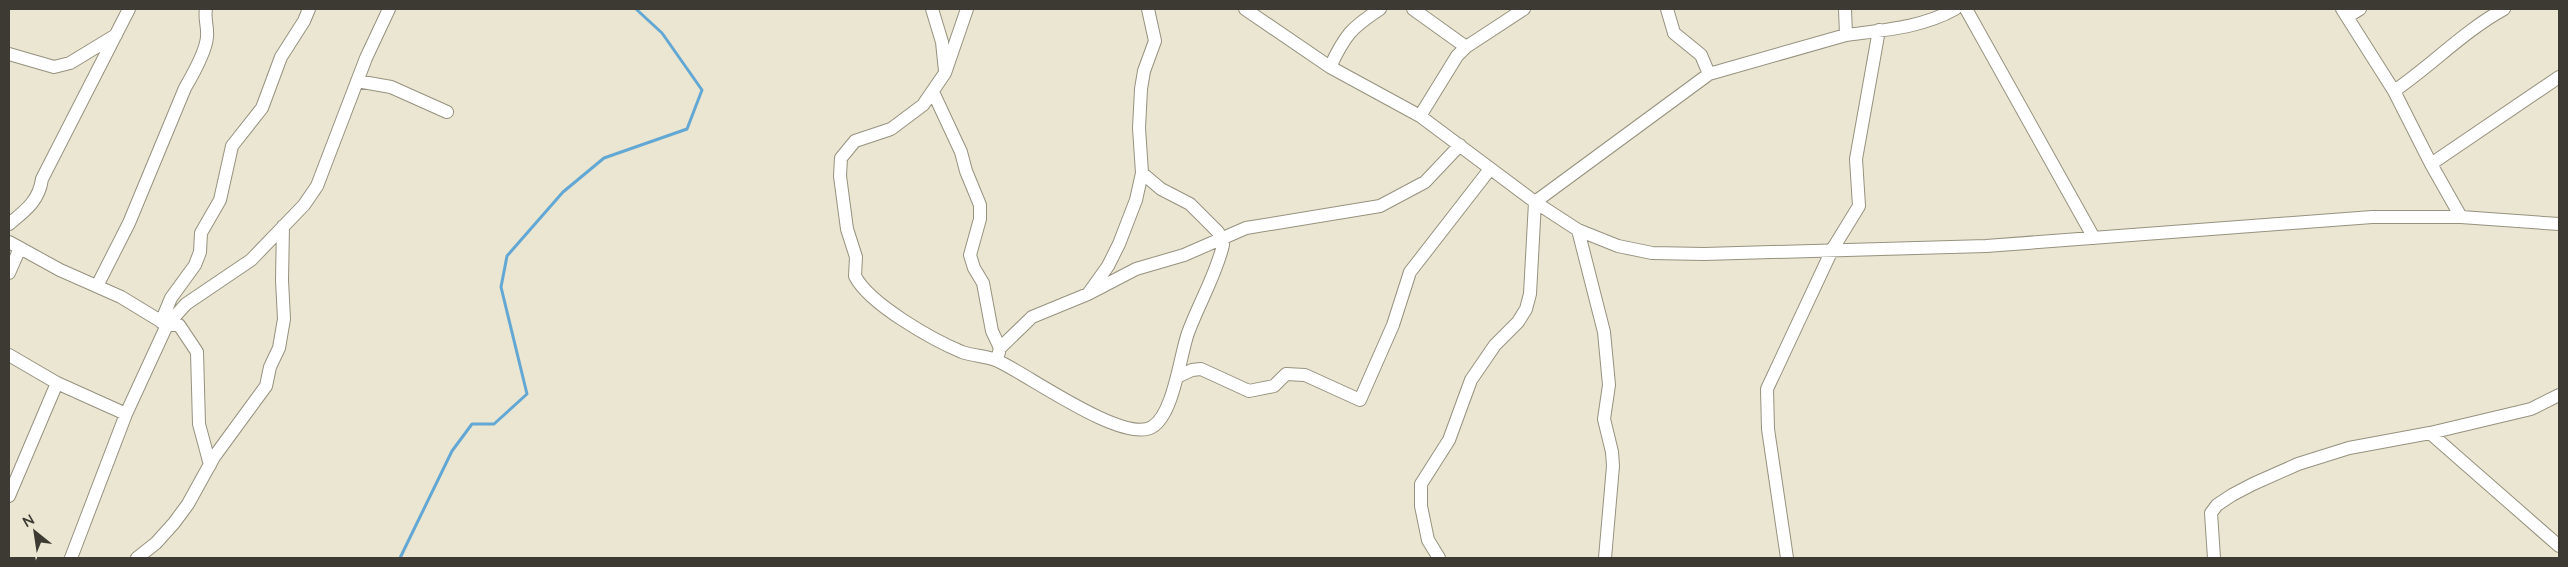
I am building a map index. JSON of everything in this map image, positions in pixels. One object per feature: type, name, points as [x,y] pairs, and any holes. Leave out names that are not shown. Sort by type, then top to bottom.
[{"type":"street","points":[[9,224],[32,204],[40,192],[42,179],[129,9]]},
{"type":"street","points":[[97,286],[129,223],[207,37],[204,18],[206,9]]},
{"type":"street","points":[[72,558],[126,414],[164,324],[171,298],[195,265],[200,252],[201,233],[220,200],[232,146],[262,108],[275,70],[309,9]]},
{"type":"street","points":[[164,324],[186,304],[251,260],[284,226],[317,186],[357,81],[389,9]]},
{"type":"street","points":[[932,9],[942,42],[945,73]]},
{"type":"street","points":[[967,9],[945,73],[923,105],[891,129],[855,141],[841,158],[840,176],[847,229],[856,257],[855,276],[893,314],[917,329],[960,351],[998,354],[1067,401],[1127,429],[1147,429],[1159,420],[1179,376],[1188,333],[1221,255],[1222,239],[1190,204],[1161,189],[1142,173]]},
{"type":"street","points":[[1088,294],[1108,266],[1119,244],[1136,200],[1142,173],[1139,128],[1141,89],[1144,71],[1155,41],[1148,9]]},
{"type":"street","points":[[1245,9],[1330,66],[1420,116],[1535,202],[1578,230],[1618,246],[1652,253],[1704,254],[1986,246],[2372,217],[2462,216],[2559,224]]},
{"type":"street","points":[[1330,66],[1344,37],[1362,20],[1380,9]]},
{"type":"street","points":[[1413,9],[1466,47]]},
{"type":"street","points":[[1420,116],[1458,56],[1466,47],[1524,9]]},
{"type":"street","points":[[1667,9],[1674,33],[1701,55],[1709,74]]},
{"type":"street","points":[[1845,9],[1846,35]]},
{"type":"street","points":[[1535,202],[1709,74],[1846,35],[1914,26],[1941,17],[1955,9]]},
{"type":"street","points":[[1966,9],[2094,238]]},
{"type":"street","points":[[2360,9],[2344,13],[2394,91],[2430,164],[2462,216]]},
{"type":"street","points":[[2394,91],[2417,75],[2471,30],[2504,9]]},
{"type":"street","points":[[1787,558],[1768,430],[1767,389],[1832,250],[1860,206],[1856,159],[1879,30]]},
{"type":"street","points":[[9,54],[54,67],[70,63],[116,34]]},
{"type":"street","points":[[2430,164],[2559,77]]},
{"type":"street","points":[[357,81],[391,87],[447,112]]},
{"type":"street","points":[[933,92],[961,152],[966,171],[980,205],[980,219],[970,255],[974,268],[983,283],[998,354]]},
{"type":"street","points":[[998,354],[1032,317],[1088,294],[1136,269],[1184,254],[1260,224],[1380,206],[1425,182],[1460,145]]},
{"type":"street","points":[[1179,376],[1192,370],[1201,369],[1249,391],[1274,386],[1286,374],[1302,375],[1360,400],[1393,325],[1410,272],[1490,169]]},
{"type":"street","points":[[1439,558],[1428,540],[1421,506],[1421,484],[1449,440],[1459,418],[1471,380],[1495,345],[1518,322],[1526,309],[1530,294],[1535,202]]},
{"type":"street","points":[[138,558],[156,543],[174,523],[188,504],[210,465],[266,386],[270,367],[279,348],[284,319],[282,280],[284,226]]},
{"type":"street","points":[[1578,230],[1604,332],[1609,385],[1604,419],[1612,452],[1613,466],[1605,558]]},
{"type":"street","points":[[9,273],[15,244],[60,270],[121,297],[164,324],[178,325],[197,352],[199,424],[210,465]]},
{"type":"street","points":[[9,355],[57,382],[126,414]]},
{"type":"street","points":[[9,496],[57,382]]},
{"type":"street","points":[[2214,558],[2211,513],[2217,505],[2232,495],[2298,464],[2349,448],[2430,433],[2531,408],[2559,395]]},
{"type":"street","points":[[2430,433],[2559,546]]},
{"type":"waterway","points":[[400,558],[452,451],[472,424],[494,424],[527,394],[501,287],[507,256],[563,192],[604,158],[687,129],[702,90],[662,33],[636,9]]}]
